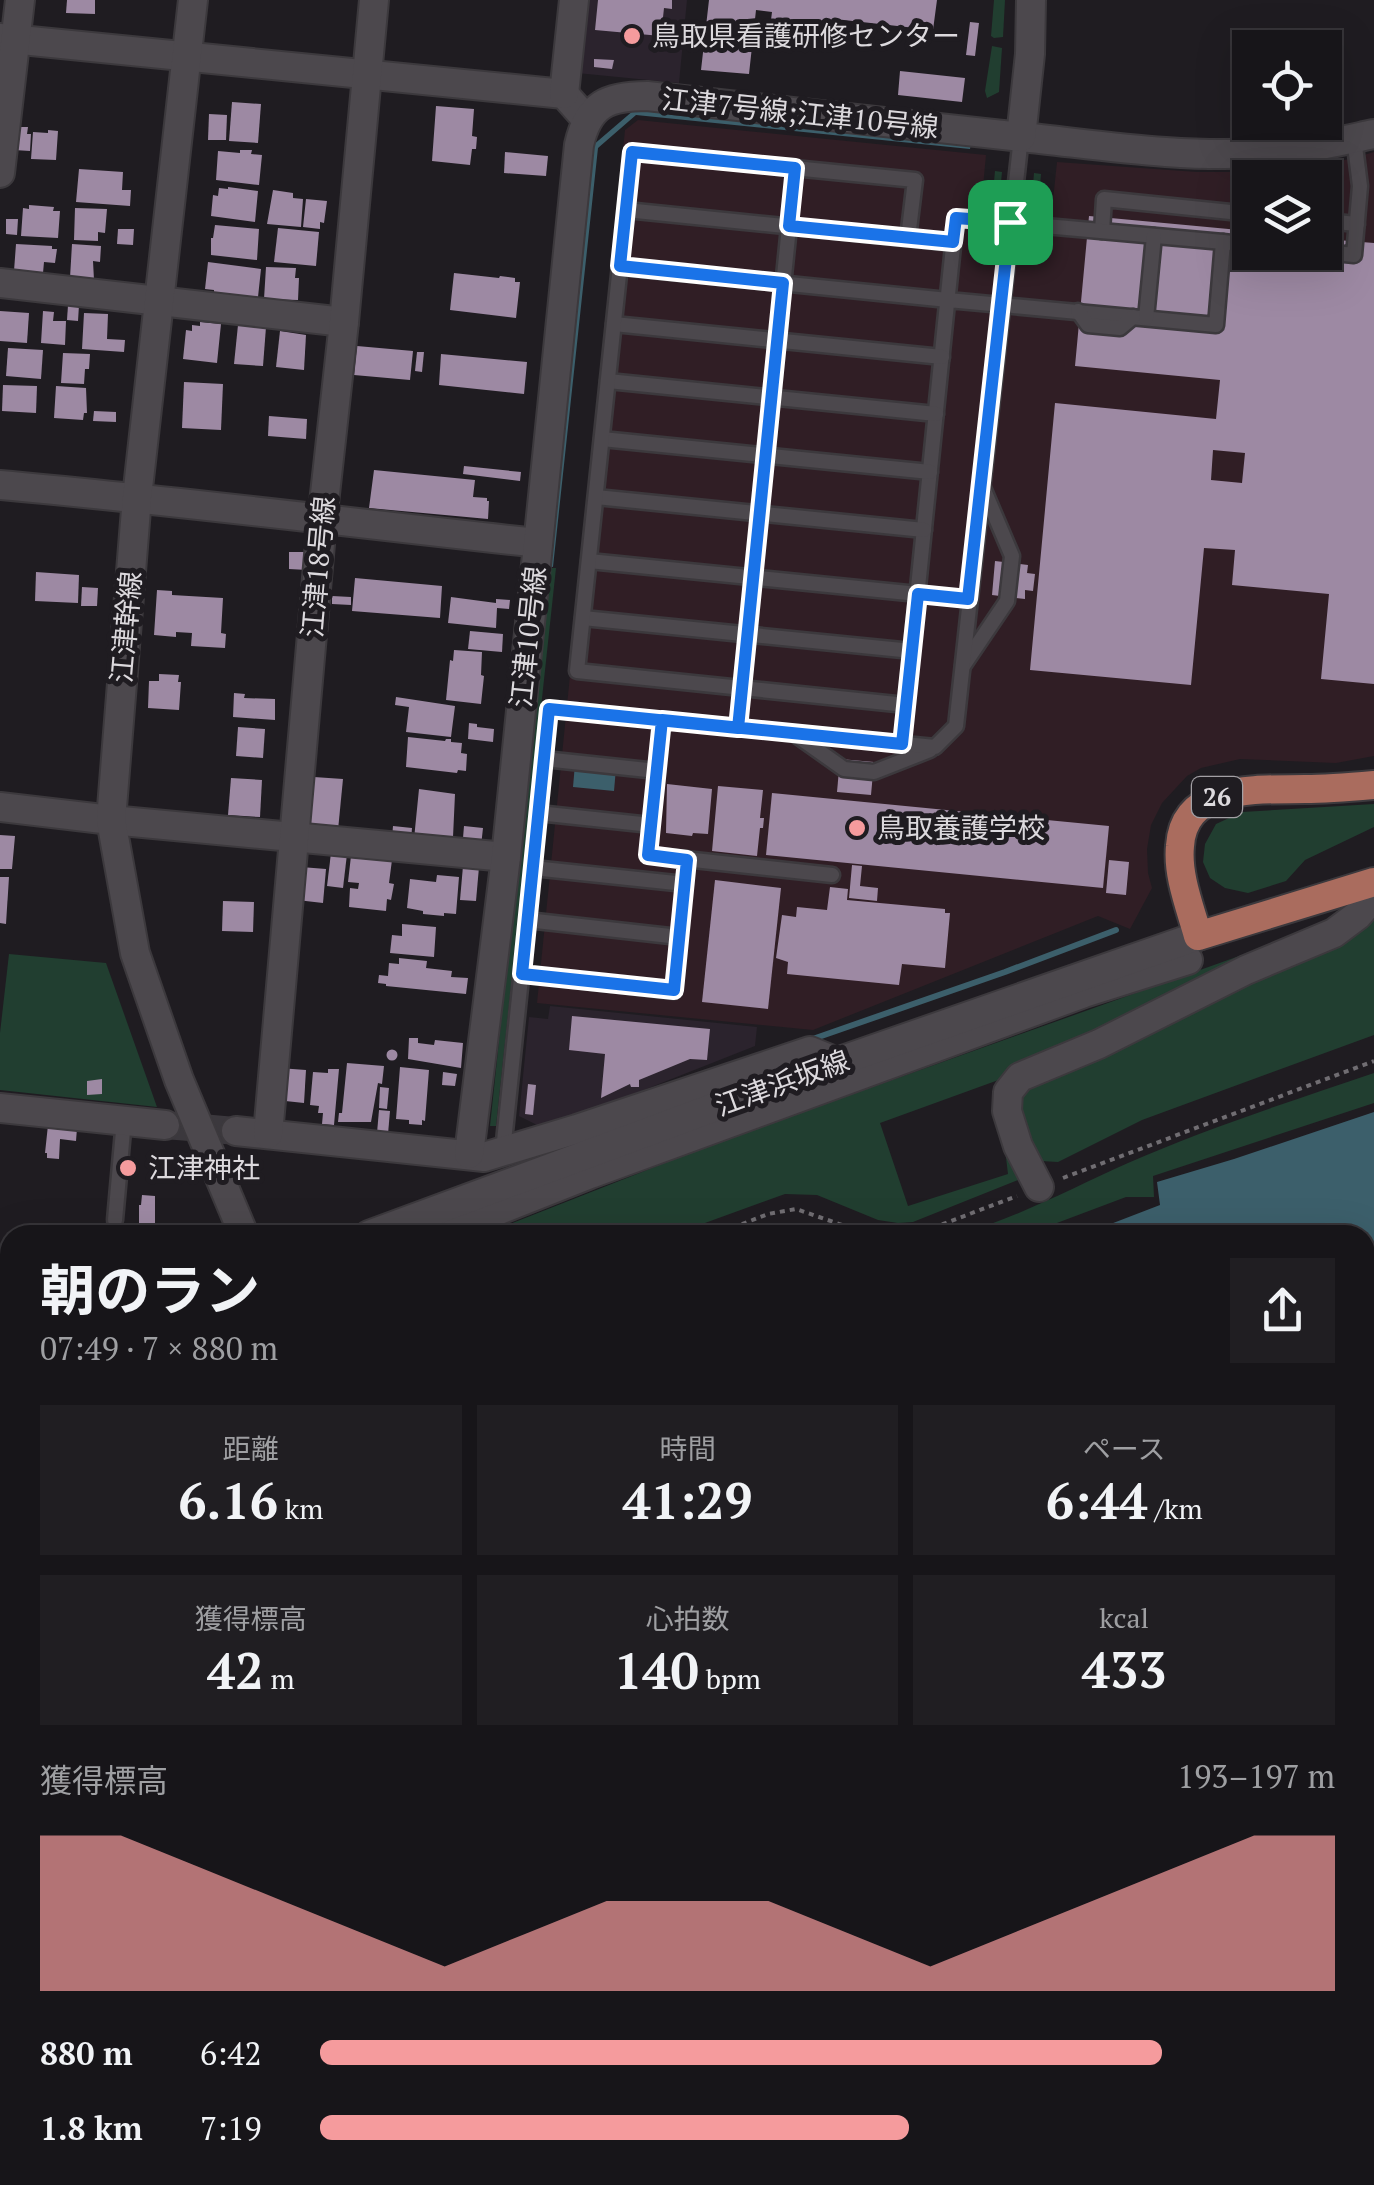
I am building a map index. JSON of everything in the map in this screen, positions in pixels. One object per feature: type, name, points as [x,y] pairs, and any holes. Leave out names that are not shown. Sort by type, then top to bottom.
[{"type":"main road","name":"26","points":[[1193,948],[1179,857],[1184,825],[1196,809],[1232,792],[1374,785]]},
{"type":"main road","points":[[1193,948],[1374,882]]},
{"type":"street","points":[[0,173],[8,39],[20,0]]},
{"type":"street","name":"江津幹線","points":[[193,0],[136,497],[111,820],[135,953],[178,1080],[240,1225]]},
{"type":"street","name":"江津18号線","points":[[268,1134],[322,520],[374,0]]},
{"type":"street","points":[[564,94],[574,0]]},
{"type":"street","points":[[1020,136],[1030,54],[1031,0]]},
{"type":"street","points":[[8,39],[564,94],[587,120]]},
{"type":"street","name":"江津7号線;江津10号線","points":[[587,120],[605,102],[647,96],[1143,150],[1222,154],[1298,149],[1364,136]]},
{"type":"street","name":"江津10号線","points":[[469,1154],[506,857],[580,145],[587,120]]},
{"type":"street","points":[[0,283],[344,322]]},
{"type":"street","points":[[0,485],[538,543]]},
{"type":"street","points":[[0,807],[506,857]]},
{"type":"street","points":[[1039,1188],[1018,1146],[1008,1112],[1008,1092],[1020,1077],[1099,1044],[1246,970],[1334,933],[1358,915],[1374,896]]},
{"type":"street","points":[[461,1225],[1084,993],[1193,948]]},
{"type":"street","name":"江津浜坂線","points":[[396,1225],[837,1062],[1193,948]]},
{"type":"street","points":[[236,1131],[484,1157],[810,1051],[837,1062]]},
{"type":"street","points":[[0,1108],[165,1125]]},
{"type":"lane","points":[[794,734],[844,769],[874,772],[935,748],[956,726],[1020,136]]},
{"type":"lane","points":[[1342,254],[1354,255],[1364,136]]},
{"type":"lane","points":[[906,704],[577,672],[632,152],[915,180],[908,238]]},
{"type":"lane","points":[[738,728],[795,168]]},
{"type":"lane","points":[[1102,231],[1104,200],[1232,212]]},
{"type":"lane","points":[[626,210],[953,242]]},
{"type":"lane","points":[[902,744],[956,218],[1232,243]]},
{"type":"lane","points":[[1342,223],[1357,224]]},
{"type":"lane","points":[[1140,317],[1154,236]]},
{"type":"lane","points":[[620,266],[1216,324],[1224,242]]},
{"type":"lane","points":[[614,324],[942,357]]},
{"type":"lane","points":[[608,381],[936,414]]},
{"type":"lane","points":[[602,439],[930,472]]},
{"type":"lane","points":[[962,668],[1007,601],[1012,556],[981,482]]},
{"type":"lane","points":[[596,498],[924,530]]},
{"type":"lane","points":[[589,561],[968,599]]},
{"type":"lane","points":[[583,618],[912,651]]},
{"type":"lane","points":[[503,1151],[549,709],[935,748]]},
{"type":"lane","points":[[662,720],[648,855],[832,875]]},
{"type":"lane","points":[[544,759],[657,771]]},
{"type":"lane","points":[[538,813],[651,825]]},
{"type":"lane","points":[[522,974],[674,990],[687,860]]},
{"type":"lane","points":[[533,868],[685,884]]},
{"type":"lane","points":[[527,920],[679,937]]},
{"type":"lane","points":[[116,1220],[124,1120]]},
{"type":"path","points":[[941,1225],[1374,1060]]},
{"type":"path","points":[[740,1225],[796,1209],[842,1225]]},
{"type":"shaded area","name":"鳥取県看護研修センター","points":[[584,0],[687,0],[679,83],[577,73]]},
{"type":"shaded area","points":[[638,120],[986,155],[977,250],[1047,257],[1057,162],[1232,172],[1232,270],[1342,270],[1342,160],[1374,152],[1374,756],[1336,763],[1240,759],[1201,768],[1187,776],[1162,803],[1151,825],[1147,849],[1152,888],[1130,929],[1098,916],[813,1030],[537,1003],[625,130]]},
{"type":"shaded area","points":[[550,1006],[757,1027],[755,1046],[545,1129],[519,1116],[529,1017],[548,1019]]},
{"type":"green space","points":[[994,0],[1005,0],[1003,37],[991,36]]},
{"type":"green space","points":[[992,46],[1002,48],[999,92],[987,98],[985,91]]},
{"type":"green space","points":[[995,171],[1002,172],[995,246],[988,245]]},
{"type":"green space","points":[[1034,173],[1041,174],[1035,245],[1028,245]]},
{"type":"green space","points":[[549,568],[556,568],[496,1126],[490,1126]]},
{"type":"green space","points":[[1374,804],[1374,827],[1305,860],[1286,881],[1248,893],[1225,888],[1210,878],[1203,862],[1205,844],[1216,824],[1242,812]]},
{"type":"green space","points":[[1374,918],[1374,1035],[1142,1120],[1058,1162],[1041,1161],[1026,1147],[1014,1093]]},
{"type":"green space","points":[[1343,919],[1004,1078],[880,1123],[908,1206],[1008,1174],[1003,1133],[1017,1158],[1018,1180],[913,1222],[878,1220],[817,1195],[785,1194],[700,1225],[507,1225],[713,1144]]},
{"type":"green space","points":[[9,954],[106,963],[157,1107],[0,1090],[0,1033]]},
{"type":"green space","points":[[1374,1073],[1374,1103],[1153,1176],[1154,1197],[1126,1197],[1052,1225],[987,1225],[1128,1163],[1250,1115]]},
{"type":"water","points":[[634,110],[971,144],[970,149],[636,115],[598,148],[553,567],[548,566],[592,146]]},
{"type":"water","points":[[575,764],[616,768],[614,791],[573,787]]},
{"type":"water","points":[[1374,1112],[1374,1225],[1108,1225],[1160,1205],[1157,1182]]},
{"type":"building","points":[[67,0],[95,0],[95,14],[66,13]]},
{"type":"building","points":[[598,0],[672,0],[672,9],[664,8],[661,36],[595,30]]},
{"type":"building","points":[[709,0],[937,0],[933,30],[835,19],[833,34],[770,28],[772,12],[756,10],[749,74],[701,70]]},
{"type":"building","points":[[970,22],[979,23],[975,56],[966,55]]},
{"type":"building","points":[[594,59],[614,60],[612,69],[594,67]]},
{"type":"building","points":[[900,71],[965,78],[962,102],[898,95]]},
{"type":"building","points":[[232,102],[261,104],[258,143],[229,141]]},
{"type":"building","points":[[436,106],[474,109],[472,136],[477,137],[470,165],[432,161]]},
{"type":"building","points":[[209,114],[227,115],[226,140],[208,140]]},
{"type":"building","points":[[15,127],[28,127],[30,151],[14,150]]},
{"type":"building","points":[[58,131],[56,160],[31,159],[33,132]]},
{"type":"building","points":[[218,151],[262,155],[259,185],[216,180]]},
{"type":"building","points":[[505,152],[548,156],[546,176],[504,173]]},
{"type":"building","points":[[79,169],[123,172],[122,190],[131,190],[130,206],[76,202]]},
{"type":"building","points":[[219,188],[258,191],[255,222],[211,216],[213,195],[218,196]]},
{"type":"building","points":[[273,190],[303,199],[301,227],[267,224]]},
{"type":"building","points":[[306,199],[327,201],[320,229],[303,227]]},
{"type":"building","points":[[29,205],[60,211],[58,238],[21,236],[23,208],[29,209]]},
{"type":"building","points":[[75,208],[107,209],[105,233],[98,232],[98,241],[74,240]]},
{"type":"building","points":[[1089,216],[1232,229],[1232,270],[1342,270],[1342,240],[1374,243],[1374,684],[1321,679],[1329,594],[1232,585],[1235,550],[1204,548],[1191,685],[1030,670],[1055,403],[1216,419],[1220,380],[1075,366]],"holes":[[[1213,450],[1245,453],[1242,483],[1211,480]]]},
{"type":"building","points":[[6,219],[18,219],[17,235],[6,234]]},
{"type":"building","points":[[215,225],[259,229],[257,260],[211,255]]},
{"type":"building","points":[[278,228],[319,232],[316,266],[274,262]]},
{"type":"building","points":[[118,229],[134,229],[133,245],[117,244]]},
{"type":"building","points":[[16,244],[52,246],[57,249],[55,263],[44,262],[43,273],[14,271]]},
{"type":"building","points":[[72,244],[101,246],[100,262],[93,261],[94,280],[70,278]]},
{"type":"building","points":[[208,262],[261,269],[258,297],[214,294],[214,290],[205,289]]},
{"type":"building","points":[[266,267],[296,268],[298,300],[264,299]]},
{"type":"building","points":[[454,273],[515,278],[515,282],[520,282],[516,318],[450,310]]},
{"type":"building","points":[[68,305],[79,305],[78,321],[67,320]]},
{"type":"building","points":[[0,311],[29,313],[27,343],[0,341]]},
{"type":"building","points":[[43,311],[54,312],[53,321],[66,321],[65,345],[41,343]]},
{"type":"building","points":[[84,313],[108,314],[107,339],[125,340],[124,352],[82,349]]},
{"type":"building","points":[[200,322],[221,324],[217,363],[183,359],[186,330],[192,331],[192,325],[200,326]]},
{"type":"building","points":[[238,325],[266,327],[263,366],[234,364]]},
{"type":"building","points":[[280,331],[306,335],[304,370],[276,367]]},
{"type":"building","points":[[357,346],[413,351],[410,380],[354,375]]},
{"type":"building","points":[[8,348],[43,350],[41,379],[6,376]]},
{"type":"building","points":[[417,352],[424,352],[422,372],[415,371]]},
{"type":"building","points":[[63,353],[90,354],[84,384],[61,383]]},
{"type":"building","points":[[441,354],[527,362],[524,394],[439,385]]},
{"type":"building","points":[[184,382],[223,384],[221,430],[182,428]]},
{"type":"building","points":[[3,385],[37,386],[36,413],[2,411]]},
{"type":"building","points":[[56,386],[86,388],[87,413],[83,420],[54,418]]},
{"type":"building","points":[[94,411],[116,412],[116,422],[93,421]]},
{"type":"building","points":[[269,416],[307,419],[306,439],[268,436]]},
{"type":"building","points":[[464,466],[521,472],[520,481],[463,474]]},
{"type":"building","points":[[374,470],[475,480],[473,497],[487,498],[488,519],[369,508]]},
{"type":"building","points":[[289,552],[307,552],[307,570],[289,569]]},
{"type":"building","points":[[995,561],[1028,565],[1027,573],[1035,574],[1033,591],[1025,590],[1025,599],[992,595]]},
{"type":"building","points":[[36,572],[79,575],[78,603],[35,601]]},
{"type":"building","points":[[355,578],[442,586],[440,618],[352,611]]},
{"type":"building","points":[[82,587],[98,588],[97,606],[81,606]]},
{"type":"building","points":[[157,590],[172,591],[172,595],[223,598],[221,633],[226,634],[225,648],[191,646],[192,633],[176,632],[176,637],[154,635]]},
{"type":"building","points":[[332,596],[351,597],[351,605],[332,604]]},
{"type":"building","points":[[451,597],[496,603],[496,599],[510,600],[509,609],[497,608],[496,628],[448,623]]},
{"type":"building","points":[[470,631],[503,634],[502,652],[468,649]]},
{"type":"building","points":[[454,650],[482,652],[481,704],[446,700]]},
{"type":"building","points":[[159,674],[179,675],[179,710],[148,708],[149,681],[159,681]]},
{"type":"building","points":[[234,693],[245,694],[244,698],[275,699],[275,720],[233,717]]},
{"type":"building","points":[[396,697],[455,706],[451,737],[406,732],[409,707],[395,705]]},
{"type":"building","points":[[469,723],[494,729],[493,742],[468,739]]},
{"type":"building","points":[[238,727],[265,729],[263,758],[236,756]]},
{"type":"building","points":[[408,737],[462,743],[461,753],[467,754],[466,771],[406,767]]},
{"type":"building","points":[[840,759],[874,762],[871,795],[837,792]]},
{"type":"building","points":[[314,777],[343,779],[338,830],[308,826]]},
{"type":"building","points":[[231,778],[262,780],[260,817],[228,815]]},
{"type":"building","points":[[667,784],[712,789],[708,834],[666,833]]},
{"type":"building","points":[[718,786],[763,790],[760,818],[764,818],[757,856],[712,851]]},
{"type":"building","points":[[419,789],[455,794],[453,837],[463,838],[464,826],[483,828],[481,846],[414,839]]},
{"type":"building","points":[[772,793],[1109,826],[1103,888],[766,855]]},
{"type":"building","points":[[393,826],[412,828],[411,840],[392,838]]},
{"type":"building","points":[[0,835],[15,836],[12,869],[0,869]]},
{"type":"building","points":[[331,853],[347,854],[343,888],[327,886]]},
{"type":"building","points":[[351,856],[392,860],[389,883],[394,884],[386,911],[349,907],[350,888],[358,889],[359,883],[348,882]]},
{"type":"building","points":[[1109,860],[1129,862],[1126,895],[1106,893]]},
{"type":"building","points":[[852,865],[862,866],[860,886],[878,888],[877,901],[849,898]]},
{"type":"building","points":[[463,866],[479,867],[476,901],[460,900]]},
{"type":"building","points":[[301,867],[326,869],[323,903],[297,900]]},
{"type":"building","points":[[437,875],[459,877],[456,914],[423,914],[407,908],[410,879],[436,882]]},
{"type":"building","points":[[0,877],[9,877],[6,924],[0,923]]},
{"type":"building","points":[[715,880],[781,888],[768,1009],[702,1002]]},
{"type":"building","points":[[830,887],[848,889],[847,900],[945,909],[945,913],[950,913],[945,968],[902,964],[899,985],[787,974],[788,962],[776,958],[782,915],[796,917],[797,907],[827,910]]},
{"type":"building","points":[[223,901],[254,902],[253,932],[222,931]]},
{"type":"building","points":[[402,924],[436,927],[434,957],[390,953],[392,935],[402,936]]},
{"type":"building","points":[[399,958],[427,961],[426,968],[452,971],[451,977],[468,978],[466,994],[378,983],[379,975],[388,976],[389,963],[399,964]]},
{"type":"building","points":[[572,1016],[710,1029],[707,1060],[690,1059],[639,1080],[639,1087],[630,1084],[601,1098],[605,1054],[569,1050]]},
{"type":"building","points":[[409,1038],[434,1045],[435,1040],[463,1043],[461,1068],[408,1059]]},
{"type":"building","points":[[392,1050],[397,1055],[392,1060],[387,1055]]},
{"type":"building","points":[[347,1063],[384,1066],[371,1122],[338,1122]]},
{"type":"building","points":[[400,1067],[429,1070],[422,1125],[396,1119]]},
{"type":"building","points":[[279,1068],[306,1070],[304,1103],[276,1100]]},
{"type":"building","points":[[328,1069],[339,1069],[334,1125],[322,1124],[319,1106],[310,1105],[313,1072],[328,1073]]},
{"type":"building","points":[[443,1072],[457,1074],[455,1086],[442,1085]]},
{"type":"building","points":[[102,1079],[102,1094],[87,1095],[87,1081]]},
{"type":"building","points":[[528,1084],[536,1085],[533,1115],[525,1114]]},
{"type":"building","points":[[380,1087],[389,1088],[387,1109],[379,1108]]},
{"type":"building","points":[[379,1110],[390,1111],[388,1134],[377,1133]]},
{"type":"building","points":[[48,1125],[77,1128],[76,1141],[60,1139],[59,1159],[47,1158],[45,1153]]},
{"type":"building","points":[[142,1195],[155,1196],[155,1223],[139,1223]]},
{"type":"waterway","points":[[807,1041],[1116,930]]},
{"type":"tunnel","points":[[165,1125],[236,1131]]},
{"type":"place","name":"鳥取県看護研修センター","points":[[632,36]]},
{"type":"place","name":"鳥取養護学校","points":[[857,828]]},
{"type":"place","name":"江津神社","points":[[128,1168]]},
{"type":"route","points":[[1010,222],[956,218],[953,242],[789,226],[795,168],[632,152],[620,266],[783,283],[738,728],[662,720],[549,709],[522,974],[674,990],[687,860],[648,855],[662,720],[794,734],[902,744],[918,594],[968,599],[1010,222]]}]
